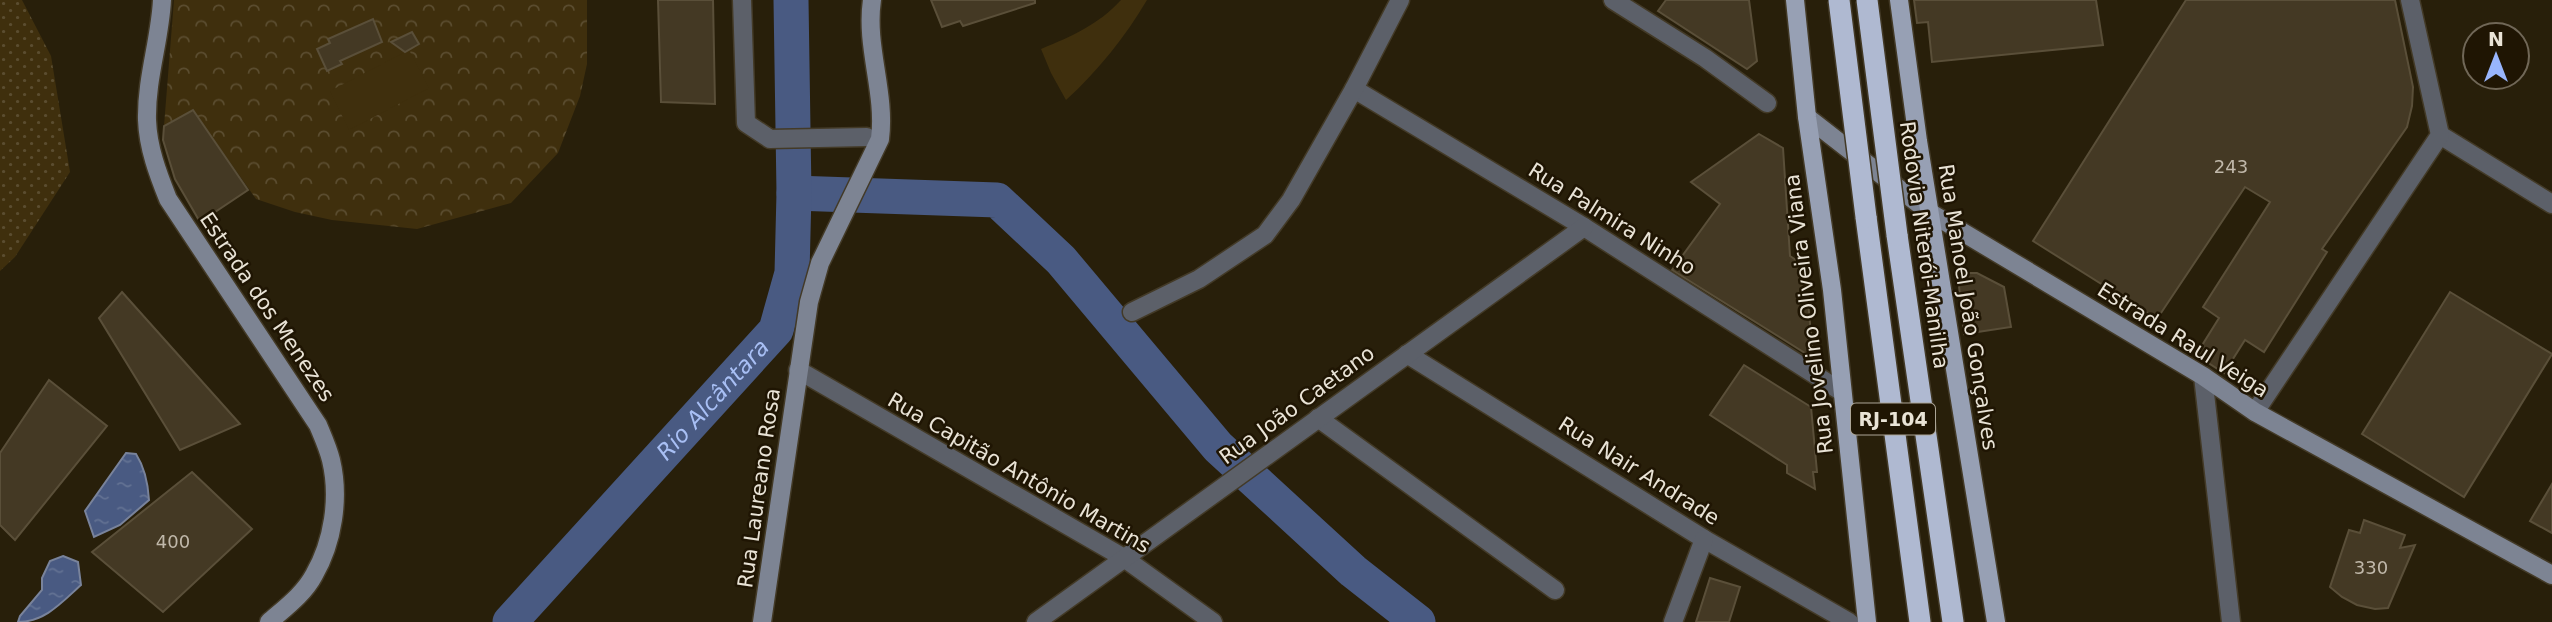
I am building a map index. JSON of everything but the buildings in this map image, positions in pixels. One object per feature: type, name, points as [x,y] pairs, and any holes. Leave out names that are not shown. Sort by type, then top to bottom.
[{"type":"highway","name":"RJ-104","points":[[1839,0],[1920,622]]},
{"type":"highway","name":"Rodovia Niterói-Manilha","points":[[1867,0],[1897,235],[1953,622]]},
{"type":"main road","name":"Estrada dos Menezes","points":[[162,0],[161,29],[149,84],[147,121],[154,161],[168,200],[318,425],[331,461],[336,503],[329,541],[314,576],[293,602],[270,622]]},
{"type":"main road","name":"Rua Laureano Rosa","points":[[762,622],[809,302],[820,263],[880,139],[883,117],[873,56],[873,0]]},
{"type":"main road","name":"Rua Jovelino Oliveira Viana","points":[[1795,0],[1807,117],[1832,290],[1867,622]]},
{"type":"main road","name":"Rua Manoel João Gonçalves","points":[[1899,0],[1929,212],[1996,622]]},
{"type":"main road","name":"Estrada Raul Veiga","points":[[1807,117],[1929,212],[2203,376],[2255,412],[2552,575]]},
{"type":"street","points":[[742,0],[746,123],[770,139],[867,137]]},
{"type":"street","points":[[1132,312],[1199,279],[1265,235],[1291,200],[1354,89],[1400,0]]},
{"type":"street","points":[[1613,0],[1705,58],[1768,103]]},
{"type":"street","points":[[2410,0],[2440,135],[2552,204]]},
{"type":"street","name":"Rua Palmira Ninho","points":[[1354,89],[1584,227],[1842,392]]},
{"type":"street","points":[[2255,412],[2440,135]]},
{"type":"street","name":"Rua João Caetano","points":[[1036,622],[1584,227]]},
{"type":"street","name":"Rua Nair Andrade","points":[[1407,354],[1704,539],[1849,622]]},
{"type":"street","name":"Rua Capitão Antônio Martins","points":[[799,370],[1124,558],[1213,622]]},
{"type":"street","points":[[2203,376],[2231,622]]},
{"type":"street","points":[[1318,418],[1555,590]]},
{"type":"street","points":[[1674,622],[1704,539]]},
{"type":"green space","points":[[0,0],[22,0],[51,56],[70,172],[15,257],[0,271]]},
{"type":"green space","points":[[174,0],[587,0],[587,64],[580,96],[558,153],[511,203],[417,229],[332,220],[295,212],[256,199],[193,110],[164,126]]},
{"type":"green space","points":[[1121,0],[1147,0],[1110,53],[1066,100],[1041,49],[1094,23]]},
{"type":"green space","points":[[409,50],[429,88],[349,130],[330,91]]},
{"type":"water","points":[[126,453],[136,454],[139,459],[146,476],[149,500],[120,525],[94,537],[85,511]]},
{"type":"water","points":[[63,556],[78,562],[81,585],[45,615],[18,622],[42,590],[42,578],[50,561]]},
{"type":"waterway","name":"Rio Alcântara","points":[[510,622],[776,330],[792,273],[794,193],[791,0]]},
{"type":"waterway","points":[[794,193],[997,200],[1061,260],[1218,447],[1353,571],[1418,622]]}]
